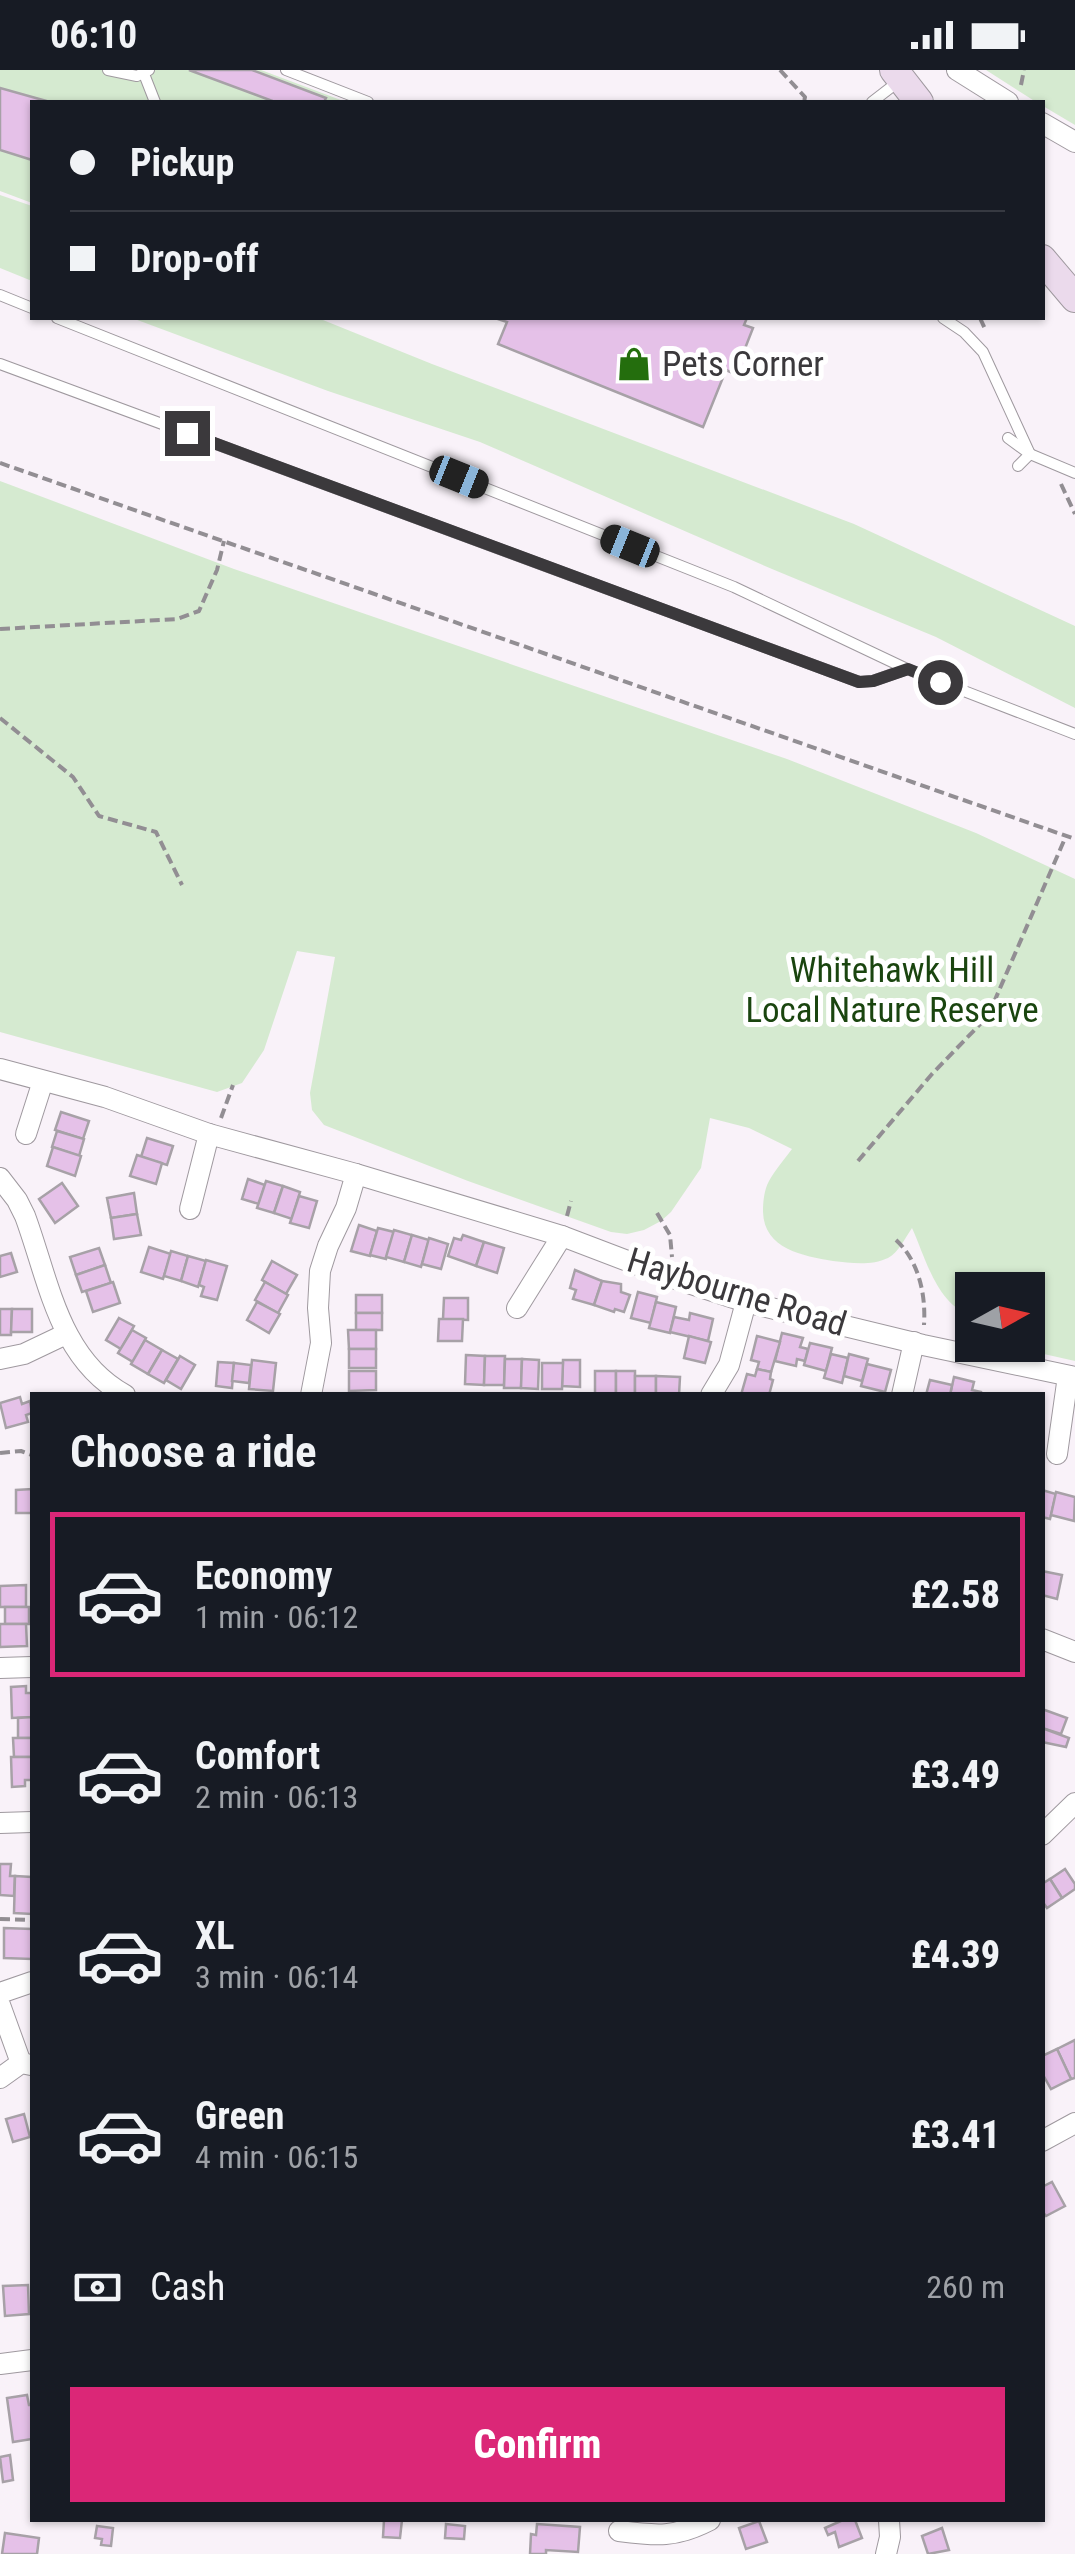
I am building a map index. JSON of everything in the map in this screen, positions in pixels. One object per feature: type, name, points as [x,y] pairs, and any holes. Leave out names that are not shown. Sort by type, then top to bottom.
[{"type":"street","points":[[957,70],[1014,100]]},
{"type":"street","points":[[1045,125],[1075,142]]},
{"type":"street","points":[[1045,263],[1075,298]]},
{"type":"street","name":"Haybourne Road","points":[[0,1070],[105,1097],[210,1134],[562,1236],[746,1302],[1072,1376],[1057,1454]]},
{"type":"street","points":[[26,1134],[43,1081]]},
{"type":"street","points":[[190,1209],[210,1134]]},
{"type":"street","points":[[312,1392],[321,1343],[320,1270],[356,1174]]},
{"type":"street","points":[[0,1178],[25,1216],[66,1334],[89,1368],[120,1392]]},
{"type":"street","points":[[517,1308],[562,1236]]},
{"type":"street","points":[[713,1392],[728,1366],[746,1302]]},
{"type":"street","points":[[0,1359],[24,1354],[66,1334]]},
{"type":"street","points":[[903,1392],[919,1343]]},
{"type":"street","points":[[1045,1640],[1075,1652]]},
{"type":"street","points":[[0,1668],[30,1668]]},
{"type":"street","points":[[1045,1831],[1075,1803]]},
{"type":"street","points":[[0,1823],[30,1822]]},
{"type":"street","points":[[0,1993],[30,1983]]},
{"type":"street","points":[[0,2005],[27,2064],[0,2078]]},
{"type":"street","points":[[1045,2139],[1075,2123]]},
{"type":"street","points":[[0,2364],[30,2360]]},
{"type":"street","points":[[616,2554],[620,2526],[653,2536],[668,2536],[706,2522]]},
{"type":"street","points":[[886,2554],[890,2522]]},
{"type":"lane","points":[[108,70],[137,76],[146,72],[153,100]]},
{"type":"lane","points":[[286,70],[363,100]]},
{"type":"lane","points":[[875,100],[894,86],[906,85]]},
{"type":"lane","points":[[0,294],[30,307]]},
{"type":"lane","points":[[63,320],[734,587],[908,669],[1075,734]]},
{"type":"lane","points":[[950,320],[983,352],[1030,454]]},
{"type":"lane","points":[[0,364],[859,682],[908,669]]},
{"type":"lane","points":[[1008,438],[1030,454],[1075,472]]},
{"type":"lane","points":[[1018,466],[1030,454]]},
{"type":"path","points":[[780,70],[804,100]]},
{"type":"path","points":[[1014,100],[1024,70]]},
{"type":"path","points":[[744,352],[770,362]]},
{"type":"path","points":[[0,463],[1075,838]]},
{"type":"path","points":[[0,629],[178,619],[198,611],[217,570],[224,541]]},
{"type":"path","points":[[0,718],[73,777],[99,816],[156,832],[182,886]]},
{"type":"path","points":[[858,1161],[988,1016],[1066,836]]},
{"type":"path","points":[[210,1134],[224,1114],[233,1085]]},
{"type":"path","points":[[656,1213],[670,1235],[672,1257],[667,1276]]},
{"type":"path","points":[[896,1240],[919,1274],[926,1306],[919,1343]]},
{"type":"path","points":[[0,1452],[21,1450],[30,1454]]},
{"type":"path","points":[[0,1918],[30,1920]]},
{"type":"green space","points":[[0,70],[261,70],[341,100],[30,100],[30,202],[0,191]]},
{"type":"green space","points":[[986,70],[1075,70],[1075,125],[1045,107],[1045,100],[1033,100]]},
{"type":"green space","points":[[0,195],[30,205],[30,280],[0,268]]},
{"type":"green space","points":[[137,320],[323,320],[854,524],[1075,626],[1075,708],[936,637],[480,442]]},
{"type":"green space","name":"Whitehawk Hill Local Nature Reserve","points":[[0,481],[234,569],[787,759],[976,833],[1075,879],[1075,1361],[1045,1354],[1045,1272],[955,1272],[955,1306],[934,1280],[912,1228],[892,1255],[868,1263],[810,1256],[778,1242],[765,1225],[764,1196],[771,1177],[792,1149],[749,1128],[710,1118],[701,1168],[671,1212],[644,1230],[627,1234],[611,1232],[468,1181],[324,1125],[312,1110],[310,1093],[335,957],[297,951],[264,1050],[242,1083],[217,1092],[0,1032]]},
{"type":"building","points":[[189,70],[252,70],[326,98],[270,100]]},
{"type":"building","points":[[0,88],[43,100],[30,100],[30,159],[0,150]]},
{"type":"building","points":[[501,320],[746,320],[744,325],[753,328],[735,374],[726,370],[703,427],[498,344],[507,322]]},
{"type":"building","points":[[61,1112],[89,1121],[83,1139],[55,1130]]},
{"type":"building","points":[[57,1131],[84,1139],[79,1156],[52,1147]]},
{"type":"building","points":[[147,1138],[173,1146],[167,1165],[141,1157]]},
{"type":"building","points":[[53,1147],[81,1156],[75,1176],[47,1166]]},
{"type":"building","points":[[137,1155],[162,1163],[156,1184],[130,1176]]},
{"type":"building","points":[[248,1179],[265,1185],[259,1204],[242,1199]]},
{"type":"building","points":[[266,1181],[283,1186],[274,1213],[257,1208]]},
{"type":"building","points":[[62,1183],[78,1206],[55,1223],[39,1199]]},
{"type":"building","points":[[283,1186],[300,1192],[292,1219],[274,1213]]},
{"type":"building","points":[[134,1193],[137,1214],[111,1218],[107,1198]]},
{"type":"building","points":[[299,1196],[317,1201],[309,1228],[290,1223]]},
{"type":"building","points":[[137,1214],[141,1235],[114,1239],[111,1218]]},
{"type":"building","points":[[359,1225],[377,1231],[370,1256],[351,1251]]},
{"type":"building","points":[[378,1228],[394,1232],[386,1259],[370,1255]]},
{"type":"building","points":[[394,1230],[412,1235],[404,1262],[386,1257]]},
{"type":"building","points":[[412,1235],[429,1240],[421,1267],[404,1262]]},
{"type":"building","points":[[463,1235],[484,1242],[476,1266],[448,1256],[454,1238],[461,1240]]},
{"type":"building","points":[[429,1238],[448,1244],[441,1269],[422,1264]]},
{"type":"building","points":[[484,1242],[504,1248],[497,1273],[476,1266]]},
{"type":"building","points":[[149,1247],[171,1254],[163,1279],[141,1272]]},
{"type":"building","points":[[99,1248],[105,1265],[76,1275],[70,1257]]},
{"type":"building","points":[[171,1251],[188,1256],[181,1281],[164,1276]]},
{"type":"building","points":[[11,1253],[17,1272],[0,1277],[0,1256]]},
{"type":"building","points":[[188,1256],[206,1261],[198,1287],[181,1281]]},
{"type":"building","points":[[206,1260],[227,1266],[217,1300],[201,1296],[204,1287],[199,1285]]},
{"type":"building","points":[[272,1261],[297,1275],[286,1294],[262,1280]]},
{"type":"building","points":[[105,1265],[111,1283],[82,1292],[76,1275]]},
{"type":"building","points":[[575,1270],[602,1281],[594,1305],[573,1299],[576,1290],[570,1288]]},
{"type":"building","points":[[602,1281],[621,1284],[621,1292],[630,1295],[624,1312],[594,1305]]},
{"type":"building","points":[[113,1282],[120,1303],[93,1312],[86,1291]]},
{"type":"building","points":[[265,1282],[288,1295],[278,1313],[255,1300]]},
{"type":"building","points":[[638,1292],[657,1297],[651,1323],[631,1318]]},
{"type":"building","points":[[356,1295],[382,1295],[382,1313],[356,1313]]},
{"type":"building","points":[[444,1298],[468,1298],[468,1320],[443,1319]]},
{"type":"building","points":[[257,1302],[280,1314],[269,1333],[247,1320]]},
{"type":"building","points":[[656,1302],[676,1307],[670,1333],[649,1328]]},
{"type":"building","points":[[0,1309],[12,1309],[11,1335],[0,1335]]},
{"type":"building","points":[[12,1309],[32,1309],[32,1332],[11,1332]]},
{"type":"building","points":[[356,1313],[382,1313],[382,1330],[356,1330]]},
{"type":"building","points":[[690,1313],[713,1319],[708,1341],[670,1332],[674,1317],[689,1320]]},
{"type":"building","points":[[119,1318],[134,1326],[121,1349],[106,1340]]},
{"type":"building","points":[[439,1319],[463,1319],[462,1341],[438,1341]]},
{"type":"building","points":[[132,1330],[146,1338],[133,1362],[118,1353]]},
{"type":"building","points":[[348,1330],[376,1330],[376,1349],[349,1349]]},
{"type":"building","points":[[782,1333],[803,1338],[800,1347],[808,1349],[805,1361],[797,1359],[796,1366],[775,1361]]},
{"type":"building","points":[[689,1336],[711,1342],[705,1363],[684,1358]]},
{"type":"building","points":[[757,1336],[780,1342],[771,1372],[757,1369],[759,1362],[751,1360]]},
{"type":"building","points":[[145,1340],[162,1350],[148,1374],[131,1364]]},
{"type":"building","points":[[810,1343],[832,1348],[826,1371],[804,1365]]},
{"type":"building","points":[[349,1349],[376,1349],[376,1368],[349,1368]]},
{"type":"building","points":[[162,1350],[178,1359],[164,1383],[148,1374]]},
{"type":"building","points":[[831,1354],[848,1358],[842,1383],[824,1378]]},
{"type":"building","points":[[849,1354],[868,1359],[862,1381],[844,1376]]},
{"type":"building","points":[[466,1355],[485,1356],[484,1385],[465,1384]]},
{"type":"building","points":[[180,1356],[195,1365],[181,1389],[166,1380]]},
{"type":"building","points":[[485,1356],[505,1356],[504,1385],[484,1385]]},
{"type":"building","points":[[505,1359],[522,1359],[521,1388],[504,1388]]},
{"type":"building","points":[[522,1359],[539,1360],[538,1389],[521,1388]]},
{"type":"building","points":[[252,1360],[276,1363],[273,1391],[249,1389]]},
{"type":"building","points":[[563,1360],[580,1360],[580,1387],[562,1386]]},
{"type":"building","points":[[218,1362],[234,1363],[232,1388],[216,1386]]},
{"type":"building","points":[[234,1363],[251,1365],[249,1383],[232,1381]]},
{"type":"building","points":[[542,1363],[563,1363],[562,1389],[542,1389]]},
{"type":"building","points":[[867,1364],[891,1370],[885,1392],[861,1386]]},
{"type":"building","points":[[757,1369],[771,1372],[770,1392],[742,1392],[747,1374],[755,1376]]},
{"type":"building","points":[[349,1371],[376,1371],[376,1390],[349,1391]]},
{"type":"building","points":[[595,1371],[616,1371],[616,1392],[595,1392]]},
{"type":"building","points":[[616,1371],[635,1371],[635,1392],[616,1392]]},
{"type":"building","points":[[635,1376],[656,1376],[656,1392],[635,1392]]},
{"type":"building","points":[[656,1376],[680,1377],[679,1392],[656,1392]]},
{"type":"building","points":[[954,1377],[974,1382],[972,1390],[981,1392],[951,1392]]},
{"type":"building","points":[[930,1380],[952,1385],[951,1392],[927,1392]]},
{"type":"building","points":[[20,1397],[22,1404],[30,1401],[28,1422],[6,1428],[0,1403]]},
{"type":"building","points":[[30,1489],[30,1513],[16,1513],[16,1490]]},
{"type":"building","points":[[1045,1491],[1056,1494],[1050,1519],[1045,1518]]},
{"type":"building","points":[[1056,1492],[1075,1497],[1074,1521],[1051,1515]]},
{"type":"building","points":[[1045,1572],[1062,1575],[1057,1599],[1045,1596]]},
{"type":"building","points":[[26,1585],[26,1607],[0,1607],[0,1586]]},
{"type":"building","points":[[5,1607],[29,1607],[29,1624],[5,1624]]},
{"type":"building","points":[[0,1624],[26,1624],[27,1646],[0,1647]]},
{"type":"building","points":[[26,1686],[26,1693],[30,1693],[30,1717],[12,1718],[11,1687]]},
{"type":"building","points":[[1045,1710],[1067,1718],[1061,1734],[1045,1729]]},
{"type":"building","points":[[30,1717],[30,1738],[18,1738],[18,1718]]},
{"type":"building","points":[[1045,1729],[1069,1738],[1066,1747],[1045,1743]]},
{"type":"building","points":[[13,1738],[30,1738],[30,1757],[14,1757]]},
{"type":"building","points":[[11,1757],[30,1757],[30,1780],[25,1780],[25,1786],[12,1787]]},
{"type":"building","points":[[0,1864],[11,1864],[14,1896],[0,1895]]},
{"type":"building","points":[[1065,1869],[1075,1889],[1062,1898],[1050,1879]]},
{"type":"building","points":[[15,1876],[30,1877],[30,1914],[14,1913]]},
{"type":"building","points":[[1050,1879],[1062,1898],[1047,1908],[1045,1905],[1045,1882]]},
{"type":"building","points":[[4,1928],[30,1929],[30,1959],[4,1958]]},
{"type":"building","points":[[1075,2040],[1075,2078],[1071,2079],[1057,2049]]},
{"type":"building","points":[[1057,2049],[1071,2079],[1051,2089],[1045,2078],[1045,2055]]},
{"type":"building","points":[[24,2114],[30,2137],[13,2142],[6,2119]]},
{"type":"building","points":[[1052,2182],[1065,2206],[1046,2216],[1045,2215],[1045,2186]]},
{"type":"building","points":[[28,2285],[29,2314],[5,2316],[3,2286]]},
{"type":"building","points":[[27,2395],[30,2439],[13,2442],[7,2398]]},
{"type":"building","points":[[10,2455],[13,2480],[3,2482],[0,2457]]},
{"type":"building","points":[[384,2522],[402,2522],[400,2538],[383,2537]]},
{"type":"building","points":[[759,2522],[767,2542],[746,2549],[739,2528]]},
{"type":"building","points":[[838,2522],[856,2522],[862,2538],[839,2547],[835,2532],[828,2535],[825,2528]]},
{"type":"building","points":[[446,2524],[465,2526],[464,2539],[445,2538]]},
{"type":"building","points":[[537,2524],[580,2527],[578,2552],[546,2550],[546,2554],[530,2554],[531,2534],[536,2535]]},
{"type":"building","points":[[97,2526],[113,2528],[111,2546],[101,2545],[102,2539],[95,2538]]},
{"type":"building","points":[[942,2528],[949,2550],[928,2554],[922,2536]]},
{"type":"building","points":[[5,2533],[39,2538],[37,2554],[2,2554]]},
{"type":"place","name":"Pets Corner","points":[[634,364]]},
{"type":"route","points":[[187,433],[859,682],[908,669],[940,682]]}]
